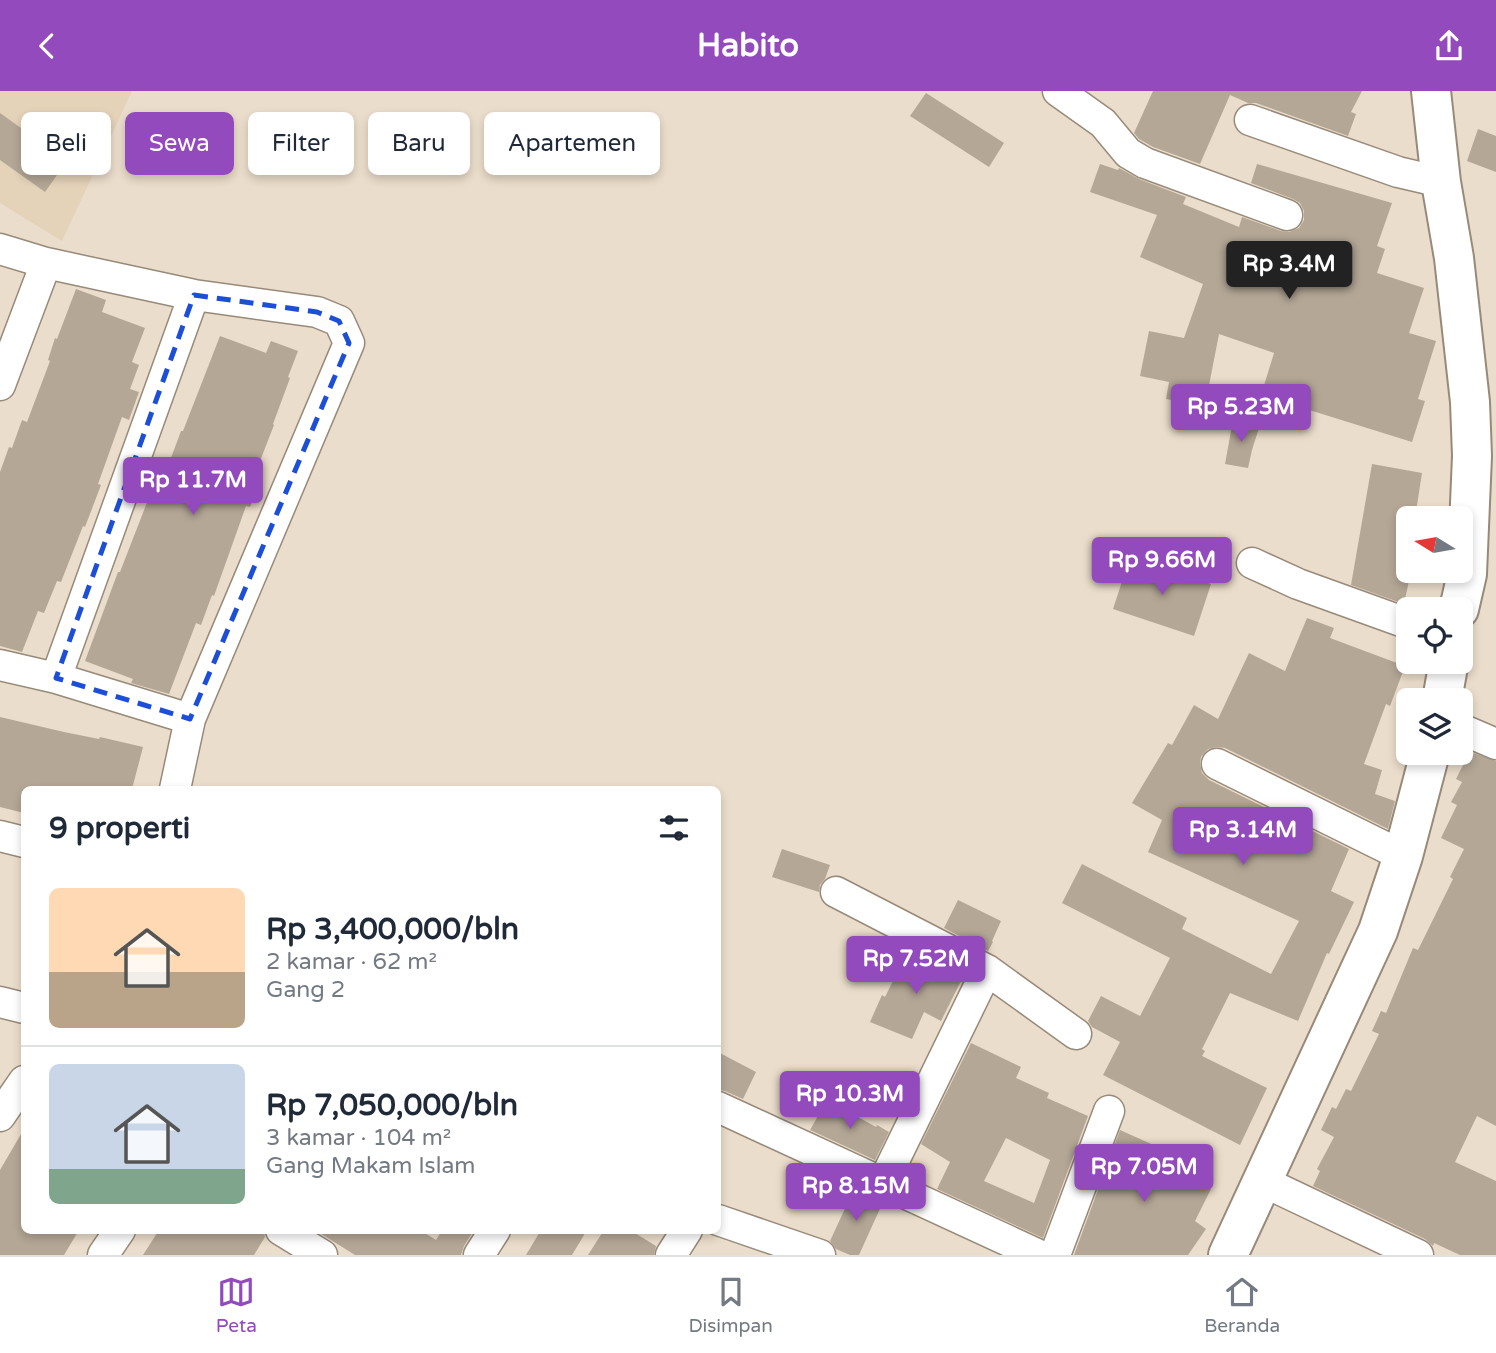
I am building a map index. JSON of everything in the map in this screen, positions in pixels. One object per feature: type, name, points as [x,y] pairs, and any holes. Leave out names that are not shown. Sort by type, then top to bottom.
[{"type":"main road","points":[[1431,91],[1441,182],[1483,406],[1472,456],[1468,548],[1461,597]]},
{"type":"main road","points":[[1228,1255],[1378,931],[1404,856],[1427,765]]},
{"type":"street","points":[[1058,91],[1109,131],[1128,153],[1145,163],[1287,215]]},
{"type":"street","points":[[1250,120],[1398,172],[1441,182]]},
{"type":"street","points":[[0,249],[46,263],[194,295],[317,312],[339,321],[349,343],[190,719],[176,786]]},
{"type":"street","points":[[0,385],[46,263]]},
{"type":"street","points":[[56,678],[194,295]]},
{"type":"street","points":[[1252,563],[1298,584],[1396,619]]},
{"type":"street","points":[[0,665],[56,678],[190,719]]},
{"type":"street","points":[[1473,734],[1496,744]]},
{"type":"street","points":[[1217,764],[1404,856]]},
{"type":"street","points":[[0,836],[21,841]]},
{"type":"street","points":[[836,893],[988,970],[1076,1034]]},
{"type":"street","points":[[883,1183],[988,970]]},
{"type":"street","points":[[0,1002],[21,1007]]},
{"type":"street","points":[[0,1116],[21,1085]]},
{"type":"street","points":[[721,1108],[1039,1255]]},
{"type":"street","points":[[1055,1255],[1109,1111]]},
{"type":"street","points":[[1262,1181],[1418,1255]]},
{"type":"street","points":[[721,1221],[820,1255]]},
{"type":"street","points":[[103,1255],[117,1234]]},
{"type":"street","points":[[479,1255],[492,1234]]},
{"type":"street","points":[[671,1255],[684,1234]]},
{"type":"street","points":[[284,1241],[321,1255]]},
{"type":"highlighted area","points":[[194,295],[317,312],[339,321],[349,343],[190,719],[56,678]]},
{"type":"shaded area","points":[[0,91],[132,91],[111,136],[111,112],[21,112],[21,175],[93,175],[62,241],[0,203]]},
{"type":"building","points":[[1153,91],[1362,91],[1351,112],[1356,114],[1348,136],[1230,95],[1200,164],[1153,147],[1134,133]]},
{"type":"building","points":[[926,93],[1004,143],[989,167],[910,116]]},
{"type":"building","points":[[0,113],[21,128],[21,175],[0,160]]},
{"type":"building","points":[[1478,129],[1496,136],[1496,172],[1467,161]]},
{"type":"building","points":[[1100,164],[1118,170],[1119,168],[1139,179],[1186,197],[1183,204],[1239,227],[1242,217],[1289,232],[1299,228],[1304,220],[1300,203],[1251,183],[1257,164],[1392,203],[1377,246],[1385,249],[1377,273],[1424,288],[1409,333],[1436,341],[1418,399],[1425,401],[1412,442],[1261,395],[1274,353],[1219,334],[1205,406],[1166,399],[1169,382],[1140,376],[1149,331],[1184,338],[1203,284],[1140,257],[1157,215],[1090,192]]},
{"type":"building","points":[[21,175],[57,175],[45,192]]},
{"type":"building","points":[[76,289],[106,300],[102,312],[145,328],[132,362],[139,365],[130,389],[139,392],[129,420],[122,417],[98,484],[101,485],[61,582],[57,581],[44,613],[38,611],[22,652],[0,646],[0,472],[22,420],[27,422],[50,361],[48,360],[55,338],[57,339]]},
{"type":"building","points":[[220,336],[266,353],[271,341],[298,351],[253,479],[260,482],[250,507],[246,506],[214,596],[212,595],[201,625],[196,623],[169,694],[131,683],[133,679],[85,661],[153,487],[156,488],[168,457],[171,458],[183,431]]},
{"type":"building","points":[[1233,420],[1259,428],[1248,468],[1225,464]]},
{"type":"building","points":[[1372,464],[1422,473],[1417,506],[1396,506],[1396,583],[1408,583],[1406,597],[1396,597],[1396,601],[1351,585]]},
{"type":"building","points":[[1130,557],[1211,584],[1194,636],[1113,609]]},
{"type":"building","points":[[1307,618],[1334,628],[1330,638],[1396,663],[1396,674],[1402,674],[1390,706],[1386,704],[1364,764],[1382,770],[1375,794],[1395,801],[1388,829],[1225,748],[1208,749],[1201,757],[1202,773],[1209,780],[1349,849],[1331,891],[1354,902],[1329,954],[1327,953],[1298,1021],[1230,993],[1202,1049],[1205,1051],[1202,1056],[1267,1088],[1240,1145],[1103,1075],[1120,1042],[1092,1027],[1088,1021],[1101,996],[1140,1016],[1170,958],[1062,903],[1082,864],[1187,918],[1182,929],[1271,974],[1299,921],[1148,852],[1162,820],[1132,803],[1168,743],[1172,745],[1194,705],[1218,719],[1249,653],[1285,671]]},
{"type":"building","points":[[0,717],[143,747],[133,786],[21,786],[21,812],[0,807]]},
{"type":"building","points":[[1474,753],[1496,761],[1496,1126],[1477,1116],[1455,1162],[1496,1181],[1496,1255],[1460,1255],[1434,1243],[1433,1246],[1425,1239],[1313,1186],[1320,1171],[1317,1169],[1334,1137],[1321,1130],[1332,1107],[1336,1109],[1346,1089],[1351,1091],[1379,1034],[1372,1031],[1381,1011],[1386,1013],[1413,948],[1418,950],[1453,879],[1450,877],[1464,849],[1441,838],[1457,805],[1451,802],[1462,782],[1456,779],[1463,765],[1473,765]]},
{"type":"building","points":[[782,849],[830,865],[819,892],[772,877]]},
{"type":"building","points":[[958,900],[1001,921],[988,951],[944,928]]},
{"type":"building","points":[[906,955],[926,966],[929,960],[963,977],[941,1021],[924,1012],[912,1039],[870,1022],[882,995],[885,997]]},
{"type":"building","points":[[971,1043],[1021,1067],[1016,1078],[1049,1093],[1047,1098],[1088,1116],[1043,1238],[937,1189],[950,1162],[921,1144]],"holes":[[[1006,1138],[1050,1160],[1034,1203],[984,1181]]]},
{"type":"building","points":[[721,1054],[756,1072],[743,1099],[721,1090]]},
{"type":"building","points":[[827,1100],[889,1132],[875,1160],[810,1130]]},
{"type":"building","points":[[1120,1130],[1187,1160],[1180,1174],[1211,1189],[1195,1221],[1206,1229],[1188,1255],[1074,1255]]},
{"type":"building","points":[[21,1134],[21,1234],[77,1234],[64,1255],[0,1255],[0,1170]]},
{"type":"building","points":[[854,1189],[883,1202],[859,1255],[850,1255],[836,1249],[830,1241]]},
{"type":"building","points":[[156,1234],[265,1234],[254,1255],[143,1255]]},
{"type":"building","points":[[321,1234],[426,1234],[436,1240],[440,1234],[472,1234],[461,1255],[355,1255]]},
{"type":"building","points":[[539,1234],[585,1234],[572,1255],[526,1255]]},
{"type":"building","points":[[601,1234],[636,1234],[656,1246],[654,1255],[588,1255]]}]
